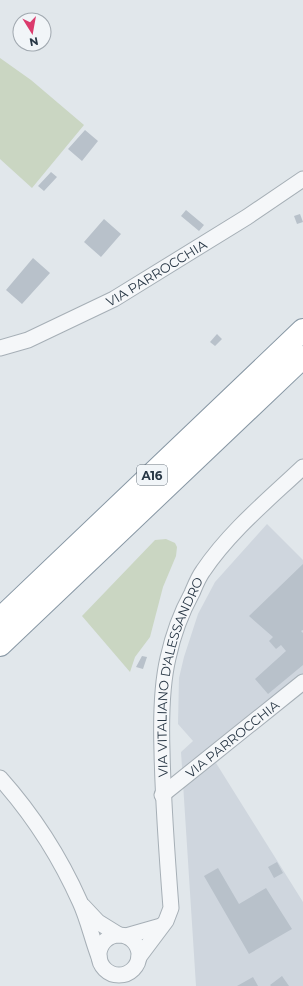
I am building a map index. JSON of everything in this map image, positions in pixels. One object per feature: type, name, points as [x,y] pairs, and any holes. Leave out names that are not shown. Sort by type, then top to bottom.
[{"type":"highway","name":"A16","points":[[0,619],[303,330]]},
{"type":"highway","name":"A16","points":[[0,645],[303,357]]},
{"type":"highway","points":[[0,657],[151,501]]},
{"type":"street","name":"VIA PARROCCHIA","points":[[0,348],[28,340],[114,299],[247,217],[303,179]]},
{"type":"street","name":"VIA VITALIANO D'ALESSANDRO","points":[[139,957],[169,916],[171,908],[162,795],[161,723],[163,690],[175,630],[202,573],[222,545],[247,519],[303,467]]},
{"type":"street","name":"VIA PARROCCHIA","points":[[162,795],[303,682]]},
{"type":"street","points":[[0,778],[14,794],[43,834],[62,864],[81,904],[102,963],[109,973],[122,975],[127,980],[137,964],[139,957],[139,950],[136,944],[132,939],[98,922],[81,904]]},
{"type":"street","points":[[107,986],[99,951],[102,945],[112,936],[161,926]]},
{"type":"shaded area","points":[[267,524],[303,560],[303,690],[216,763],[303,902],[303,986],[196,986],[181,752],[193,741],[178,724],[179,678],[198,614],[215,582]]},
{"type":"green space","points":[[0,58],[31,80],[84,125],[32,188],[0,159]]},
{"type":"green space","points":[[166,539],[175,543],[177,547],[176,556],[163,587],[150,637],[135,657],[130,672],[82,616],[155,540]]},
{"type":"building","points":[[85,130],[98,141],[82,161],[68,149]]},
{"type":"building","points":[[51,172],[57,177],[44,191],[38,186]]},
{"type":"building","points":[[186,210],[204,225],[199,231],[181,216]]},
{"type":"building","points":[[300,214],[303,222],[297,224],[294,216]]},
{"type":"building","points":[[104,219],[121,234],[101,257],[84,242]]},
{"type":"building","points":[[33,258],[50,273],[22,304],[6,290]]},
{"type":"building","points":[[217,334],[222,339],[215,346],[210,342]]},
{"type":"building","points":[[303,564],[303,630],[301,631],[303,633],[303,665],[268,694],[255,679],[286,651],[281,645],[276,649],[269,641],[273,637],[249,616]]},
{"type":"building","points":[[142,656],[147,657],[143,669],[136,667]]},
{"type":"building","points":[[277,862],[283,873],[274,878],[268,867]]},
{"type":"building","points":[[218,868],[239,904],[266,888],[292,929],[249,954],[204,876]]},
{"type":"building","points":[[282,976],[289,986],[270,985]]},
{"type":"building","points":[[253,977],[258,986],[237,986]]}]
